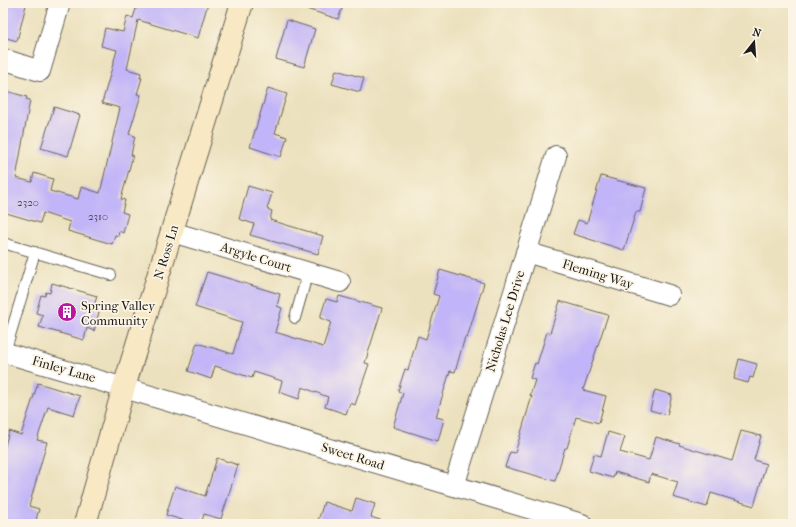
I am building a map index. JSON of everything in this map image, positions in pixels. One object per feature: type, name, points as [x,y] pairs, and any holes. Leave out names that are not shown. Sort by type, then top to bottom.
[{"type":"main road","name":"N Ross Ln","points":[[85,524],[124,387],[242,3]]},
{"type":"street","points":[[3,59],[40,71],[60,3]]},
{"type":"street","name":"Nicholas Lee Drive","points":[[454,486],[556,156]]},
{"type":"street","name":"Argyle Court","points":[[172,232],[340,282]]},
{"type":"street","name":"Fleming Way","points":[[526,252],[669,295]]},
{"type":"street","name":"Finley Lane","points":[[4,352],[124,387]]},
{"type":"street","name":"Sweet Road","points":[[124,387],[582,524]]},
{"type":"lane","points":[[3,243],[111,275]]},
{"type":"lane","points":[[4,352],[35,252]]},
{"type":"lane","points":[[296,318],[308,272]]},
{"type":"building","points":[[3,3],[18,3],[26,5],[17,41],[3,37]]},
{"type":"building","points":[[138,3],[208,3],[198,38],[138,20],[127,69],[141,73],[140,78],[142,78],[137,94],[141,95],[129,134],[135,136],[131,155],[133,155],[121,199],[125,200],[122,212],[128,214],[123,233],[119,231],[118,236],[115,235],[112,244],[68,231],[70,222],[43,213],[40,223],[3,212],[3,90],[27,97],[26,99],[30,100],[16,178],[32,182],[34,173],[53,179],[50,191],[78,199],[81,187],[100,193],[120,108],[102,103],[117,50],[101,46],[105,28],[123,32],[127,16],[133,18]]},
{"type":"building","points":[[298,3],[334,3],[343,6],[338,19],[297,6]]},
{"type":"building","points":[[287,20],[315,29],[304,67],[276,59]]},
{"type":"building","points":[[336,70],[364,78],[360,92],[332,84]]},
{"type":"building","points":[[268,88],[287,94],[275,133],[287,137],[281,157],[250,147]]},
{"type":"building","points":[[54,107],[80,115],[68,156],[41,148]]},
{"type":"building","points":[[601,176],[646,188],[640,212],[636,212],[624,250],[573,234],[578,220],[587,223]]},
{"type":"building","points":[[248,186],[272,193],[267,209],[272,211],[270,220],[323,236],[318,254],[250,235],[254,224],[239,219]]},
{"type":"building","points":[[440,270],[484,283],[467,338],[465,337],[455,372],[450,371],[436,417],[444,419],[438,441],[393,427],[403,393],[398,391],[405,369],[408,370],[418,336],[426,339],[439,296],[433,294]]},
{"type":"building","points":[[207,272],[280,294],[277,306],[282,308],[275,332],[323,347],[331,322],[320,318],[326,299],[337,302],[339,296],[382,308],[365,363],[369,364],[355,405],[350,403],[346,414],[325,407],[328,397],[302,387],[299,399],[279,392],[282,381],[254,372],[252,378],[215,366],[211,379],[188,371],[197,343],[233,354],[242,322],[195,307]]},
{"type":"building","name":"Spring Valley Community","points":[[52,283],[97,296],[94,306],[97,307],[96,311],[99,312],[94,331],[87,328],[84,340],[39,327],[43,315],[36,313],[41,295],[45,296],[46,292],[50,293]]},
{"type":"building","points":[[560,301],[608,315],[583,390],[606,396],[599,423],[576,417],[555,481],[505,467],[510,452],[515,453],[532,396],[530,396],[535,380],[530,378],[535,363],[537,364],[547,332],[550,333]]},
{"type":"building","points":[[739,359],[757,364],[753,378],[750,377],[748,383],[734,379]]},
{"type":"building","points":[[38,383],[80,396],[74,415],[48,407],[37,440],[47,442],[29,506],[39,509],[35,524],[3,524],[3,453],[9,431],[21,435]]},
{"type":"building","points":[[655,390],[672,395],[667,415],[650,410]]},
{"type":"building","points":[[741,431],[761,436],[754,460],[766,464],[754,506],[711,493],[707,507],[673,497],[678,482],[651,474],[649,482],[615,472],[613,478],[589,471],[594,454],[601,456],[608,432],[625,437],[620,452],[649,460],[656,437],[732,461]]},
{"type":"building","points":[[217,458],[238,465],[221,519],[204,514],[201,524],[195,524],[166,515],[175,486],[205,496]]},
{"type":"building","points":[[356,498],[375,504],[371,517],[383,521],[383,524],[317,524],[324,502],[352,511]]},
{"type":"place","name":"Spring Valley Community","points":[[67,312]]}]
